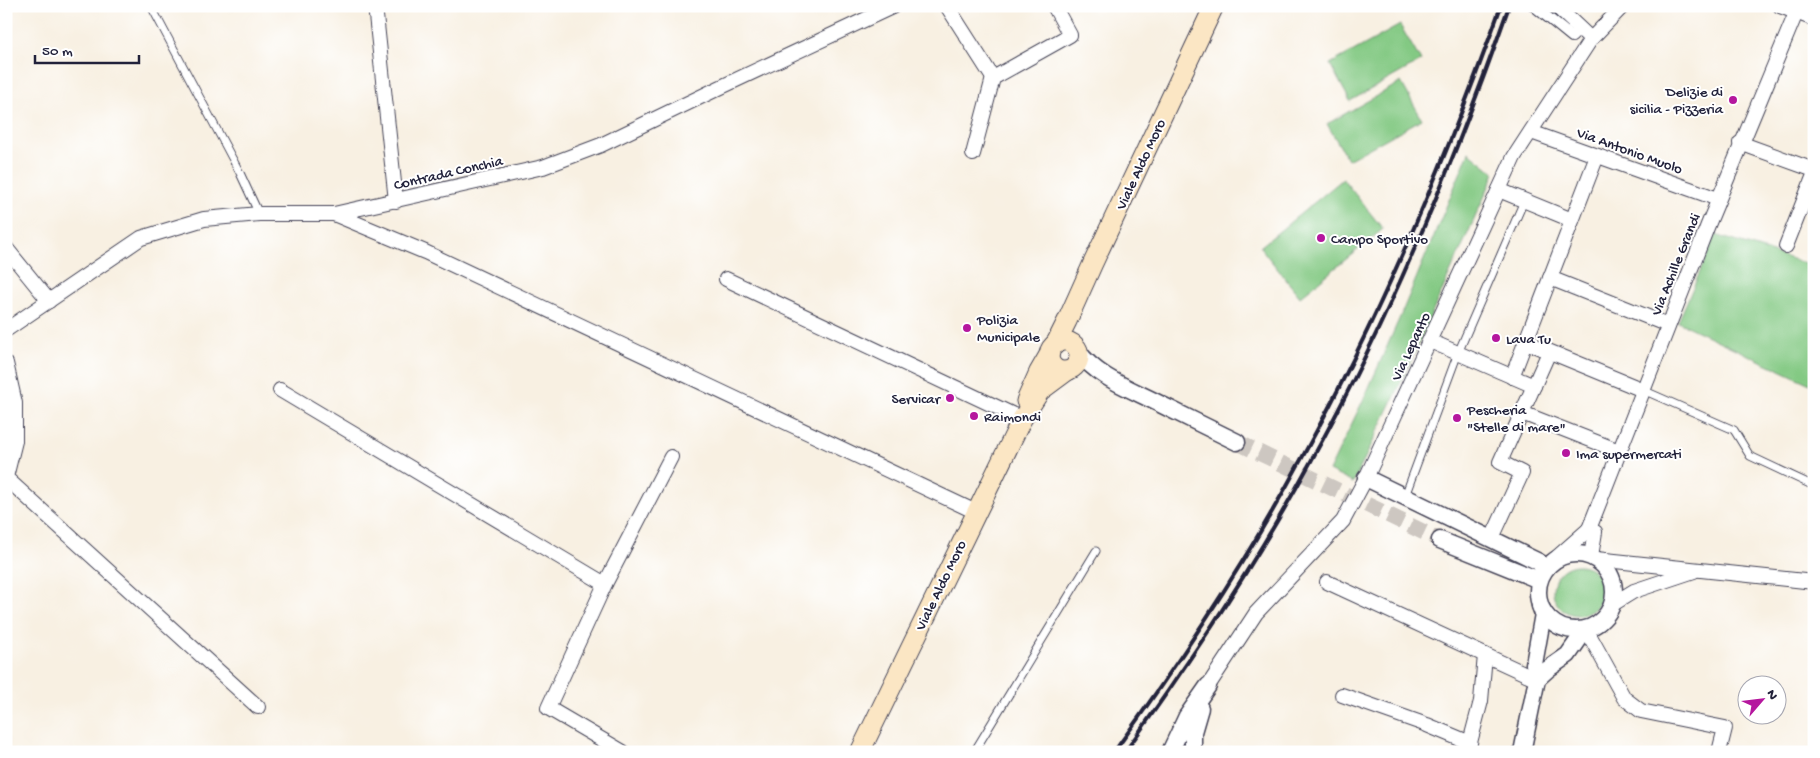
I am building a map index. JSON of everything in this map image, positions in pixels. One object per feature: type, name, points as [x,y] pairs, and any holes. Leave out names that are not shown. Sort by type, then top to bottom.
[{"type":"main road","name":"Viale Aldo Moro","points":[[1197,42],[1207,6]]},
{"type":"main road","name":"Viale Aldo Moro","points":[[1022,419],[1026,402],[1039,372],[1061,334],[1214,6]]},
{"type":"main road","name":"Viale Aldo Moro","points":[[1077,349],[1075,315],[1083,287]]},
{"type":"main road","points":[[1064,341],[1073,344],[1077,349],[1079,360],[1069,370],[1058,369],[1054,366],[1050,358],[1052,349],[1064,341]]},
{"type":"main road","name":"Viale Aldo Moro","points":[[860,752],[1022,419],[1040,391],[1069,370]]},
{"type":"street","points":[[375,6],[396,201]]},
{"type":"street","name":"Contrada Conchia","points":[[6,330],[142,238],[204,219],[259,214],[334,214],[543,167],[602,145],[894,6]]},
{"type":"street","points":[[947,6],[993,78]]},
{"type":"street","points":[[973,154],[993,78],[1070,35],[1054,6]]},
{"type":"street","points":[[1534,6],[1572,37],[1580,29]]},
{"type":"street","points":[[1556,6],[1591,39]]},
{"type":"street","name":"Via Lepanto","points":[[1208,686],[1256,613],[1343,521],[1366,478],[1514,157],[1591,39],[1623,6]]},
{"type":"street","points":[[1780,6],[1814,19]]},
{"type":"street","name":"Via Achille Grandi","points":[[1590,529],[1740,143],[1796,13]]},
{"type":"street","name":"Via Antonio Muolo","points":[[1531,132],[1718,199]]},
{"type":"street","points":[[1740,143],[1814,170]]},
{"type":"street","points":[[1512,377],[1597,156]]},
{"type":"street","points":[[1786,246],[1814,176]]},
{"type":"street","points":[[1499,190],[1572,220]]},
{"type":"street","points":[[334,214],[424,252],[976,512]]},
{"type":"street","points":[[6,248],[49,300]]},
{"type":"street","points":[[1550,278],[1668,325]]},
{"type":"street","points":[[726,279],[1022,419]]},
{"type":"street","points":[[1430,341],[1534,386]]},
{"type":"street","points":[[1526,342],[1643,390]]},
{"type":"street","points":[[1077,349],[1084,360],[1121,384],[1237,442]]},
{"type":"street","points":[[1492,538],[1522,473],[1500,462],[1549,352]]},
{"type":"street","points":[[6,363],[15,402],[15,441],[6,477],[258,707]]},
{"type":"street","points":[[1069,370],[1095,375],[1121,384]]},
{"type":"street","points":[[280,390],[605,584]]},
{"type":"street","points":[[1522,413],[1619,451]]},
{"type":"street","points":[[624,752],[548,708],[605,584],[671,457]]},
{"type":"street","points":[[1366,478],[1539,562],[1546,570]]},
{"type":"street","points":[[1522,752],[1537,680],[1534,664],[1543,614],[1538,599],[1538,588],[1546,570],[1590,529],[1595,532],[1594,557],[1608,570],[1615,591],[1613,604],[1608,614],[1601,622],[1586,630],[1575,631],[1558,626],[1543,612],[1538,599]]},
{"type":"street","points":[[1440,540],[1546,570]]},
{"type":"street","points":[[1546,570],[1563,555],[1576,553],[1616,562],[1814,582]]},
{"type":"street","points":[[1613,604],[1634,591],[1700,569]]},
{"type":"street","points":[[1327,582],[1537,680]]},
{"type":"street","points":[[1537,680],[1548,669],[1568,655],[1586,630]]},
{"type":"street","points":[[1586,630],[1624,698],[1640,711],[1725,728],[1719,752]]},
{"type":"street","points":[[1342,695],[1427,724],[1469,748],[1481,701],[1485,655]]},
{"type":"street","points":[[1170,752],[1187,716],[1208,686]]},
{"type":"street","points":[[1193,752],[1193,732],[1208,686]]},
{"type":"lane","points":[[151,6],[240,173],[259,214]]},
{"type":"lane","points":[[1405,497],[1458,354],[1524,201]]},
{"type":"lane","points":[[1643,390],[1734,430],[1750,456],[1814,486]]},
{"type":"lane","points":[[974,752],[1096,551]]},
{"type":"green space","points":[[1400,25],[1421,61],[1350,101],[1330,64]]},
{"type":"green space","points":[[1401,82],[1422,119],[1348,160],[1327,124]]},
{"type":"green space","points":[[1469,152],[1495,173],[1394,398],[1353,483],[1329,471],[1400,317]]},
{"type":"green space","name":"Campo Sportivo","points":[[1343,179],[1383,229],[1300,297],[1260,247]]},
{"type":"green space","points":[[1716,235],[1814,266],[1814,386],[1678,322]]},
{"type":"green space","points":[[1573,565],[1583,565],[1596,572],[1603,585],[1603,595],[1596,608],[1583,615],[1573,615],[1564,611],[1557,604],[1553,595],[1553,585],[1557,576],[1564,569]]},
{"type":"tunnel","points":[[1237,442],[1440,540]]},
{"type":"railway","points":[[1114,752],[1214,607],[1282,494],[1332,402],[1360,347],[1411,235],[1458,121],[1501,6]]},
{"type":"railway","points":[[1125,752],[1245,574],[1289,501],[1339,408],[1394,296],[1419,239],[1466,123],[1509,6]]},
{"type":"place","name":"Delizie di sicilia - Pizzeria","points":[[1733,100]]},
{"type":"place","name":"Campo Sportivo","points":[[1321,238]]},
{"type":"place","name":"Polizia Municipale","points":[[967,328]]},
{"type":"place","name":"Lava Tu","points":[[1496,338]]},
{"type":"place","name":"Servicar","points":[[950,398]]},
{"type":"place","name":"Raimondi","points":[[974,416]]},
{"type":"place","name":"Pescheria \"Stelle di mare\"","points":[[1457,418]]},
{"type":"place","name":"Ima supermercati","points":[[1566,453]]}]
